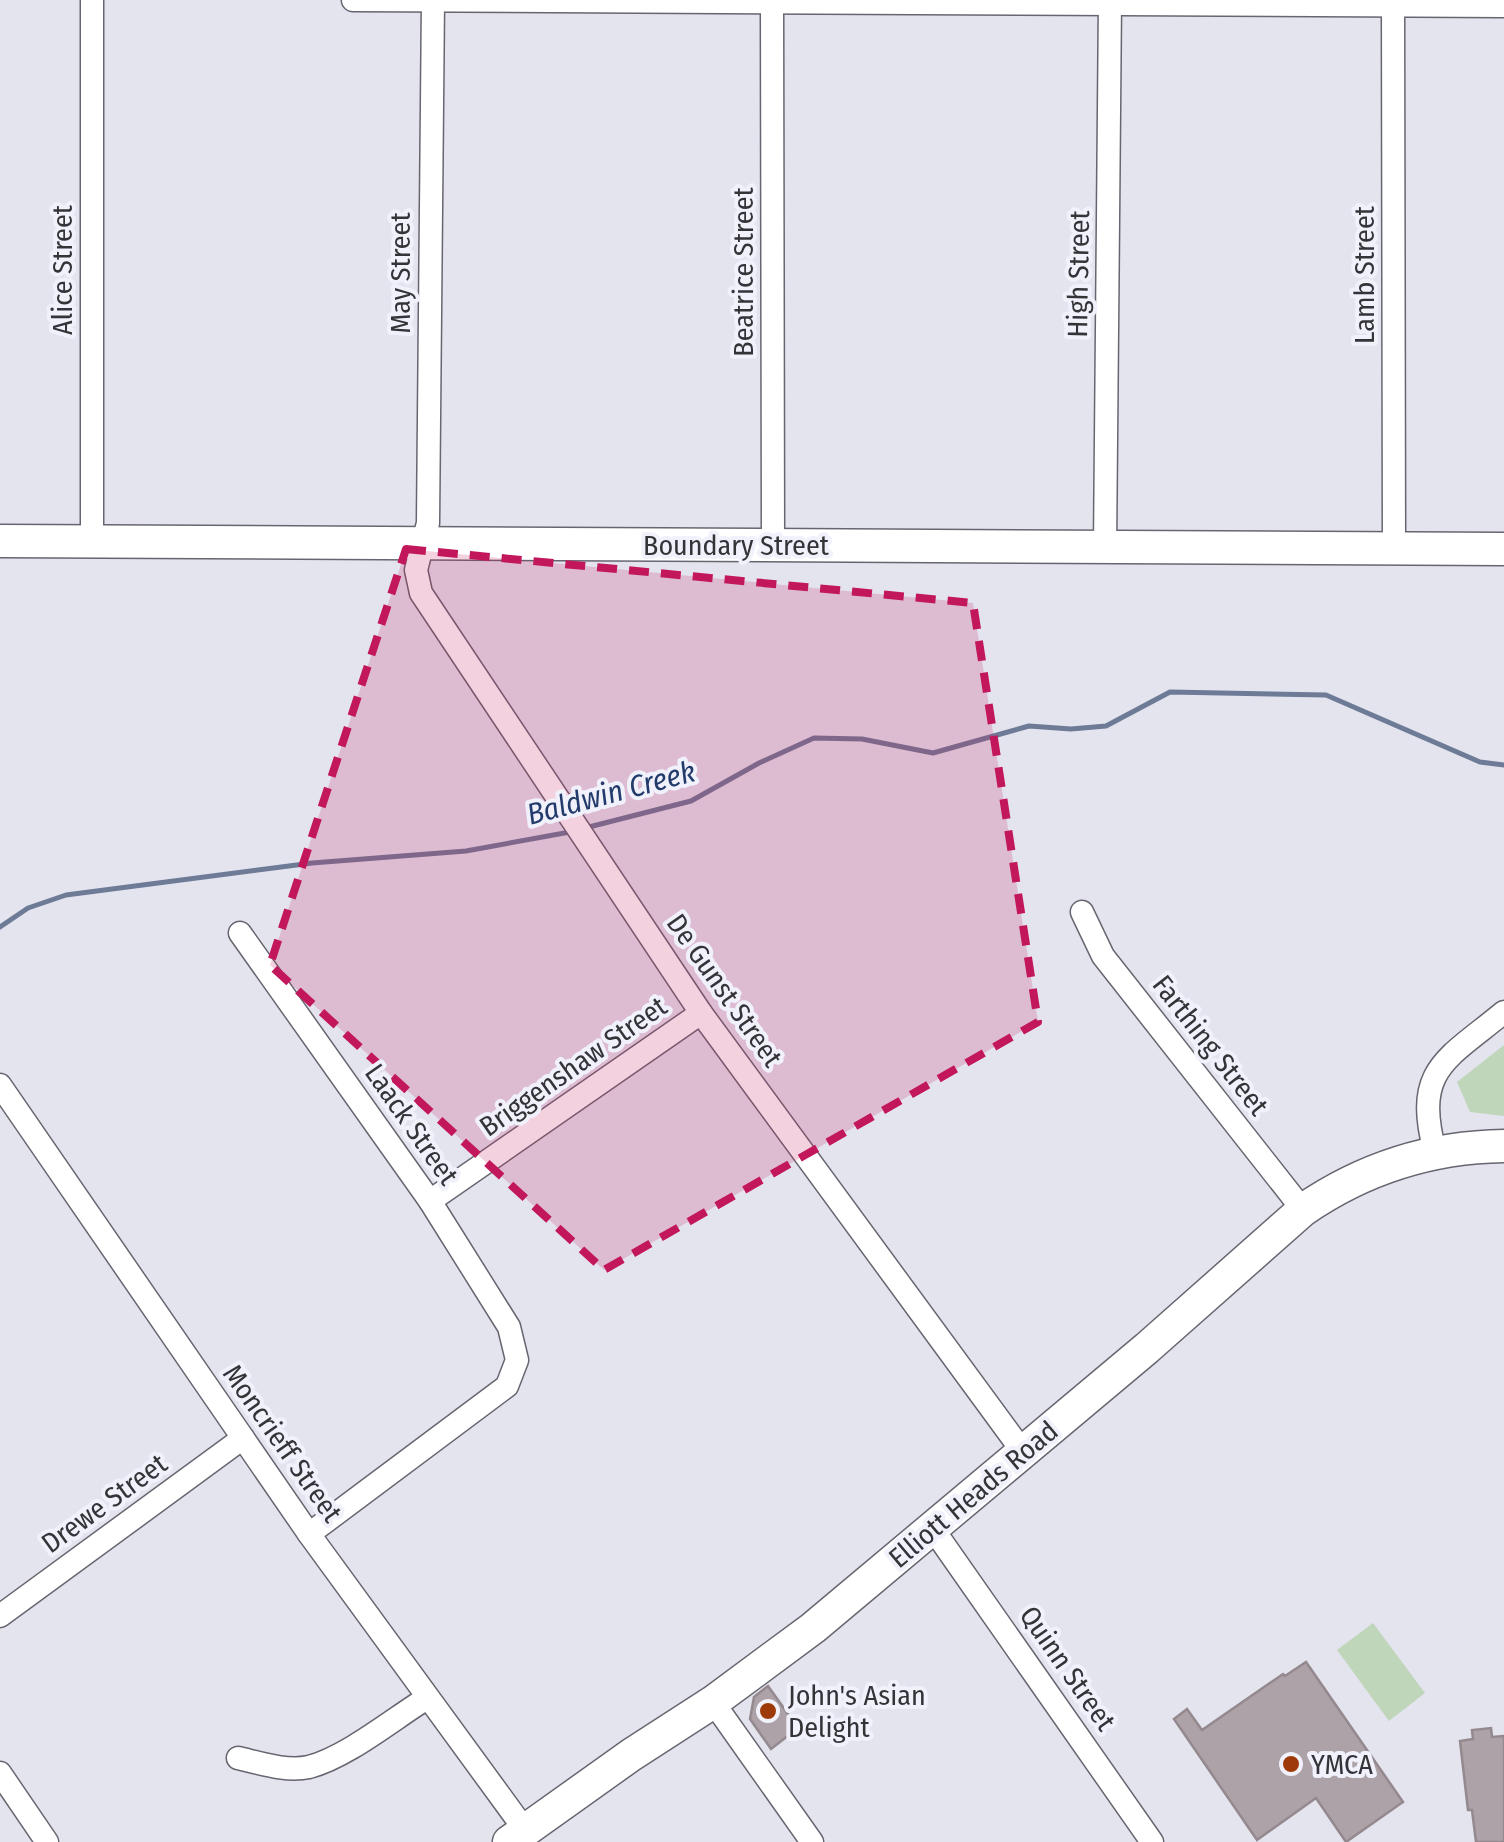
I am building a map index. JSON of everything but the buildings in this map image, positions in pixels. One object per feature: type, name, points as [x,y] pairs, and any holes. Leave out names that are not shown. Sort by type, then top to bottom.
[{"type":"street","name":"Alice Street","points":[[92,0],[92,541]]},
{"type":"street","points":[[353,0],[1394,2],[1504,6]]},
{"type":"street","name":"May Street","points":[[422,545],[428,523],[432,0]]},
{"type":"street","name":"Beatrice Street","points":[[772,1],[773,544]]},
{"type":"street","name":"High Street","points":[[1105,548],[1110,2]]},
{"type":"street","name":"Lamb Street","points":[[1394,2],[1394,550]]},
{"type":"street","name":"Boundary Street","points":[[0,541],[1494,552]]},
{"type":"street","name":"De Gunst Street","points":[[422,545],[416,570],[421,593],[701,1014],[1023,1452]]},
{"type":"street","name":"Farthing Street","points":[[1082,912],[1103,956],[1302,1210]]},
{"type":"street","name":"Laack Street","points":[[240,933],[430,1202],[509,1327],[518,1360],[506,1386],[309,1534]]},
{"type":"street","points":[[1434,1152],[1428,1126],[1430,1081],[1444,1062],[1504,1012]]},
{"type":"street","name":"Briggenshaw Street","points":[[430,1202],[701,1014]]},
{"type":"street","name":"Moncrieff Street","points":[[0,1085],[309,1534],[427,1698],[517,1836]]},
{"type":"street","name":"Elliott Heads Road","points":[[517,1836],[630,1755],[713,1702],[813,1628],[1147,1348],[1302,1210],[1375,1169],[1434,1152],[1504,1146]]},
{"type":"street","name":"Drewe Street","points":[[0,1616],[243,1438]]},
{"type":"street","name":"Quinn Street","points":[[933,1529],[1152,1842]]},
{"type":"street","points":[[238,1758],[280,1768],[307,1768],[332,1758],[427,1698]]},
{"type":"street","points":[[713,1702],[812,1842]]},
{"type":"street","points":[[0,1773],[48,1842]]},
{"type":"highlighted area","points":[[406,549],[973,603],[1038,1022],[604,1270],[270,965]]},
{"type":"green space","points":[[1504,1045],[1504,1116],[1470,1112],[1457,1082]]},
{"type":"green space","points":[[1373,1623],[1425,1693],[1389,1721],[1337,1650]]},
{"type":"waterway","name":"Baldwin Creek","points":[[585,828],[691,801],[814,738],[862,739],[933,753],[1029,726],[1106,726],[1170,692],[1326,695],[1480,762],[1504,765]]},
{"type":"waterway","name":"Baldwin Creek","points":[[0,927],[28,908],[66,895],[312,863],[466,851],[570,832]]},
{"type":"place","name":"John's Asian Delight","points":[[768,1711]]},
{"type":"place","name":"YMCA","points":[[1291,1764]]}]
